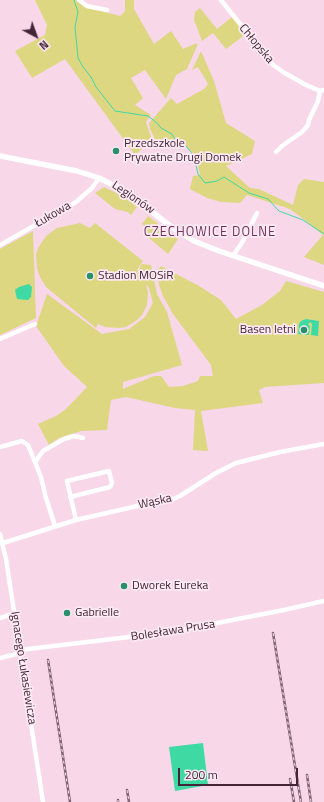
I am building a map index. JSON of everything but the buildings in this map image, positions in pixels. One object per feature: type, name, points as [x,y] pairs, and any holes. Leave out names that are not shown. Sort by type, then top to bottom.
[{"type":"street","points":[[79,0],[87,6],[107,10]]},
{"type":"street","name":"Chłopska","points":[[221,0],[272,64],[283,72],[322,90],[308,125],[302,132],[276,152]]},
{"type":"street","name":"Legionów","points":[[0,156],[77,171],[99,178],[125,191],[183,235],[233,256],[324,286]]},
{"type":"street","name":"Łukowa","points":[[0,245],[76,202],[92,188],[99,178]]},
{"type":"street","points":[[233,256],[243,241],[257,213]]},
{"type":"street","points":[[0,339],[35,324]]},
{"type":"street","points":[[36,461],[40,455],[64,439],[74,436],[83,438]]},
{"type":"street","points":[[0,446],[22,441],[28,444],[36,461],[55,526]]},
{"type":"street","name":"Wąska","points":[[3,543],[76,520],[173,499],[216,473],[236,463],[280,452],[324,444]]},
{"type":"street","points":[[70,497],[110,487],[112,483],[109,471],[66,482],[76,520]]},
{"type":"street","name":"Ignacego Łukasiewicza","points":[[0,534],[3,543],[43,802]]},
{"type":"street","name":"Bolesława Prusa","points":[[0,658],[20,651],[171,632],[277,612],[324,601]]},
{"type":"street","points":[[0,618],[14,613]]},
{"type":"shaded area","points":[[35,0],[77,0],[83,6],[120,16],[125,11],[125,0],[134,0],[134,9],[154,44],[171,31],[183,49],[197,43],[187,69],[176,75],[166,99],[145,70],[131,78],[143,98],[135,105],[151,115],[146,122],[152,140],[135,155],[65,59],[32,78],[15,51],[45,35],[47,25]]},
{"type":"shaded area","points":[[200,8],[217,29],[232,17],[246,34],[226,49],[213,33],[202,41],[194,20],[195,12]]},
{"type":"shaded area","points":[[201,51],[214,81],[226,123],[255,141],[252,154],[226,166],[250,188],[259,189],[293,205],[298,185],[304,179],[324,182],[324,265],[304,257],[323,235],[290,209],[247,195],[240,203],[221,202],[207,198],[190,189],[193,176],[200,175],[196,156],[181,141],[171,147],[159,139],[156,141],[150,129],[149,123],[171,98],[177,104],[204,89],[208,84],[198,67],[192,70]]},
{"type":"shaded area","points":[[104,187],[123,196],[137,207],[131,215],[128,212],[115,209],[95,193]]},
{"type":"shaded area","points":[[148,216],[178,239],[168,254],[149,238],[146,227],[142,224]]},
{"type":"shaded area","points":[[80,223],[90,228],[95,223],[143,261],[137,270],[142,276],[139,269],[142,264],[151,265],[157,294],[167,312],[182,365],[123,382],[123,389],[154,376],[161,376],[169,387],[183,386],[198,381],[200,376],[213,376],[211,365],[173,314],[163,296],[159,285],[157,271],[161,266],[199,286],[221,300],[236,319],[262,305],[280,291],[286,281],[324,292],[324,383],[265,387],[259,390],[263,403],[201,411],[208,451],[193,450],[195,410],[175,408],[126,397],[111,400],[107,430],[81,431],[59,438],[49,445],[38,424],[56,416],[66,409],[87,387],[64,366],[36,326],[47,294],[102,334],[129,329],[145,317],[153,303],[149,288],[146,284],[148,292],[147,305],[142,315],[137,320],[126,327],[105,327],[98,324],[96,328],[46,287],[37,269],[36,254],[38,248],[46,236],[57,228]]},
{"type":"shaded area","points":[[33,231],[36,318],[0,335],[0,249]]},
{"type":"shaded area","points":[[29,284],[32,287],[31,297],[28,300],[17,299],[15,290]]},
{"type":"shaded area","name":"Basen letni","points":[[306,319],[319,321],[318,336],[311,335],[312,324],[310,322],[308,324],[310,326],[309,335],[298,334],[299,324],[301,321]]},
{"type":"shaded area","points":[[203,743],[208,785],[175,791],[169,747]]},
{"type":"waterway","points":[[74,0],[78,12],[75,27],[78,58],[96,87],[115,111],[148,116],[161,128],[172,134],[174,138],[185,145],[191,152],[198,174],[205,183],[217,181],[224,177],[249,193],[268,199],[279,211],[303,220],[324,234]]},
{"type":"railway","points":[[273,633],[301,802]]},
{"type":"railway","points":[[48,660],[70,802]]},
{"type":"railway","points":[[307,775],[311,802]]},
{"type":"railway","points":[[290,779],[294,802]]},
{"type":"railway","points":[[127,790],[129,802]]},
{"type":"place","name":"Przedszkole Prywatne Drugi Domek","points":[[116,151]]},
{"type":"place","name":"Stadion MOSiR","points":[[90,276]]},
{"type":"place","name":"Basen letni","points":[[304,330]]},
{"type":"place","name":"Dworek Eureka","points":[[124,586]]},
{"type":"place","name":"Gabrielle","points":[[67,613]]},
{"type":"district","name":"CZECHOWICE DOLNE","points":[[210,233]]}]
